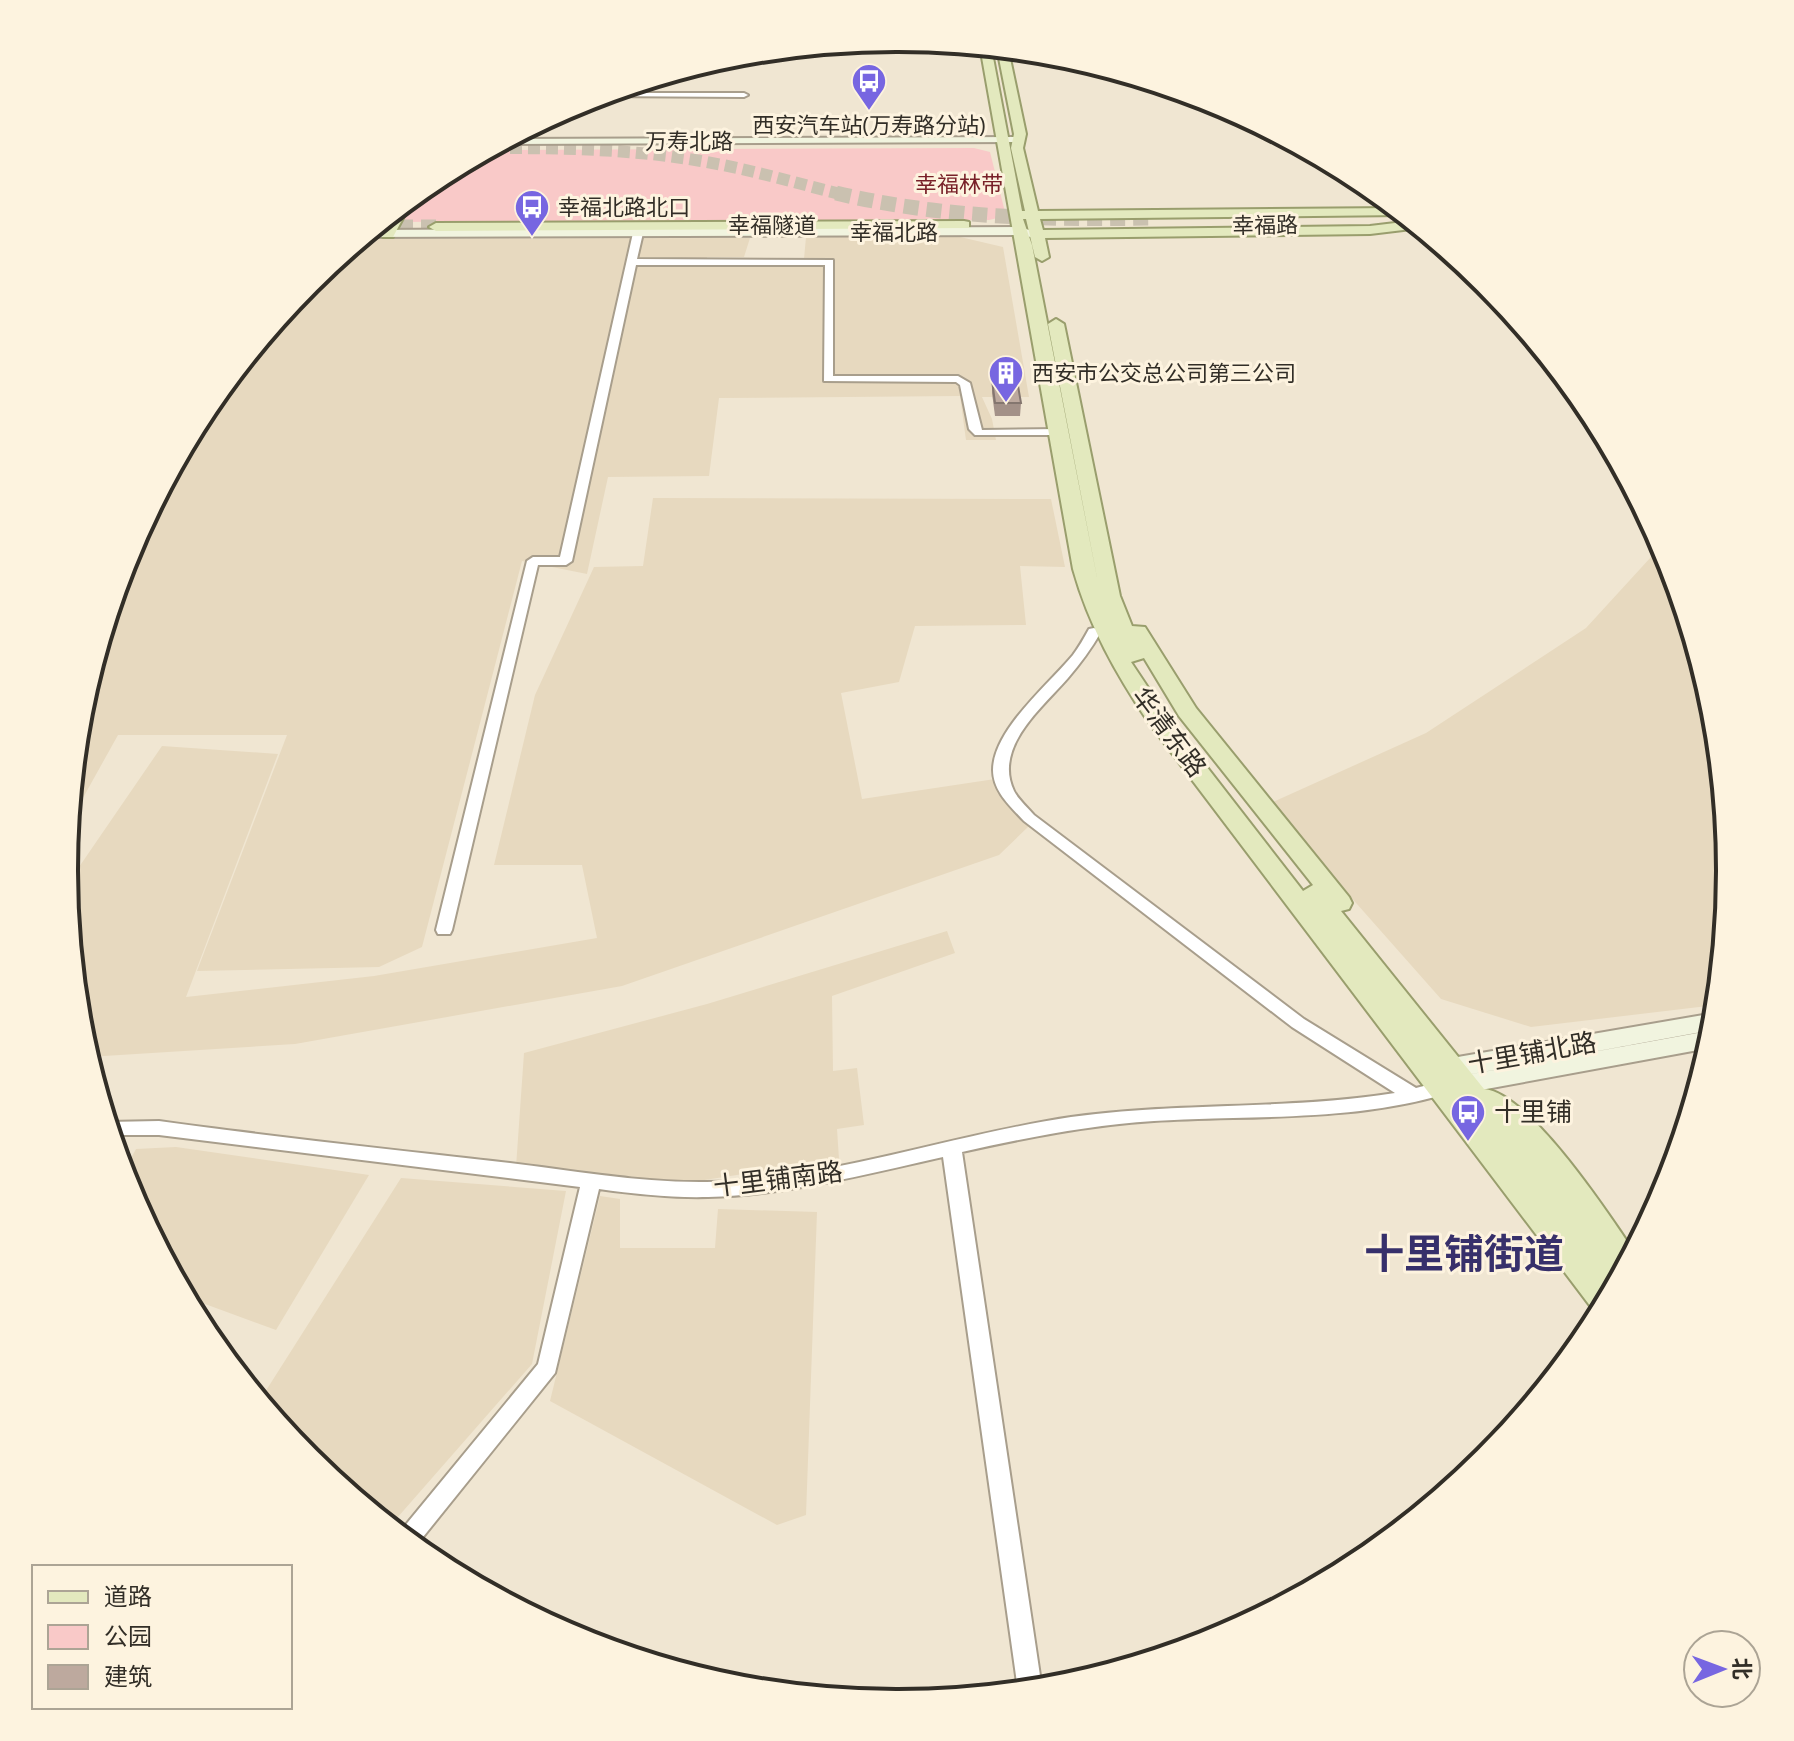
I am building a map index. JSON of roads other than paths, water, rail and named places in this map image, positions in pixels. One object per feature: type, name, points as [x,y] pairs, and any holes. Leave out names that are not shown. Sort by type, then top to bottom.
[{"type":"main road","name":"华清东路","points":[[988,57],[1011,140],[1017,148],[1026,224],[1083,452],[1101,554],[1144,645],[1169,685],[1399,976],[1413,1018],[1444,1084],[1611,1270]]},
{"type":"main road","name":"华清东路","points":[[1003,59],[1011,140]]},
{"type":"main road","name":"万寿北路","points":[[524,142],[1011,140]]},
{"type":"main road","points":[[1026,224],[1383,212]]},
{"type":"main road","points":[[1370,223],[1392,219]]},
{"type":"main road","name":"幸福路","points":[[1156,222],[1370,223]]},
{"type":"main road","name":"华清东路","points":[[1026,224],[1025,245],[1076,532],[1086,582],[1098,619],[1140,694],[1444,1084],[1598,1293]]},
{"type":"main road","points":[[1026,224],[1399,224]]},
{"type":"main road","name":"幸福北路","points":[[383,234],[638,233],[1026,224]]},
{"type":"main road","name":"幸福隧道","points":[[436,227],[964,225]]},
{"type":"main road","points":[[388,234],[392,227]]},
{"type":"main road","points":[[1076,532],[1077,587],[1116,678],[1140,717],[1385,1038],[1444,1084],[1515,1119],[1535,1140],[1620,1254]]},
{"type":"main road","name":"十里铺北路","points":[[1444,1084],[1701,1024]]},
{"type":"main road","name":"十里铺北路","points":[[1444,1084],[1697,1041]]},
{"type":"street","points":[[634,95],[744,95]]},
{"type":"street","points":[[444,930],[533,561],[566,561],[638,233]]},
{"type":"street","points":[[632,262],[830,262],[828,379],[958,379],[965,383],[975,429],[979,433],[1060,432]]},
{"type":"street","points":[[1094,632],[1077,662],[1012,732],[1001,764],[1003,788],[1008,797],[1029,818],[1298,1023],[1444,1084]]},
{"type":"street","name":"十里铺南路","points":[[120,1128],[159,1128],[591,1180],[685,1189],[735,1188],[1114,1118],[1358,1107],[1444,1084]]},
{"type":"street","points":[[952,1150],[1028,1678]]},
{"type":"street","points":[[414,1531],[548,1367],[591,1180]]},
{"type":"tunnel","points":[[513,148],[597,150],[675,157],[737,168],[836,193]]},
{"type":"tunnel","points":[[836,193],[915,208],[994,216],[1154,218]]},
{"type":"tunnel","points":[[836,193],[844,195]]},
{"type":"tunnel","points":[[392,227],[436,227]]},
{"type":"place","name":"西安汽车站(万寿路分站)","points":[[869,112]]},
{"type":"place","name":"幸福北路北口","points":[[532,238]]},
{"type":"place","name":"西安市公交总公司第三公司","points":[[1006,404]]},
{"type":"place","name":"十里铺","points":[[1468,1143]]},
{"type":"district","name":"十里铺街道","points":[[1464,1254]]},
{"type":"park label","name":"幸福林带","points":[[959,184]]}]
